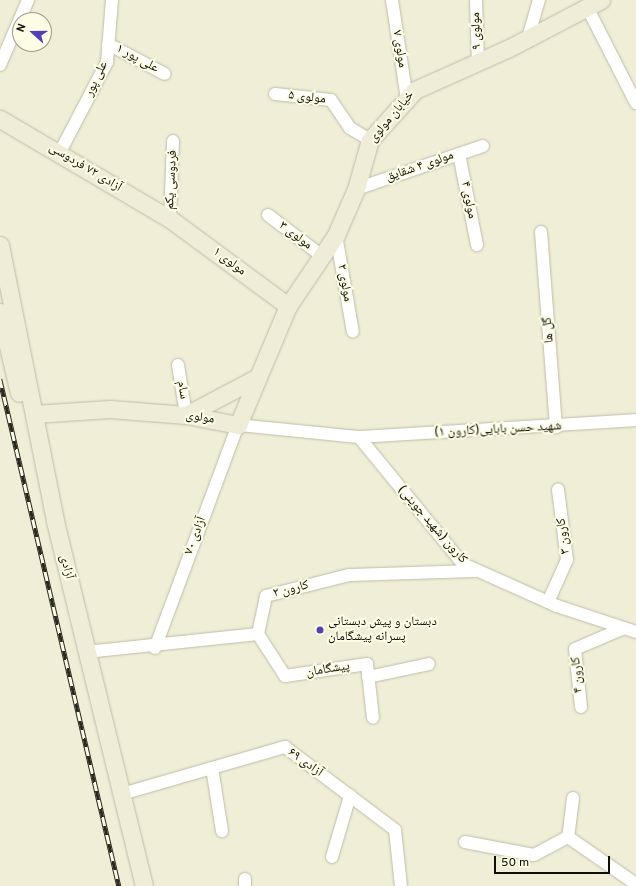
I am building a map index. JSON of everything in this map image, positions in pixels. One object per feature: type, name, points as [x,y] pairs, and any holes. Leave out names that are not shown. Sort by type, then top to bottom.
[{"type":"street","points":[[0,65],[28,0]]},
{"type":"street","name":"علی پور","points":[[60,152],[107,62],[112,0]]},
{"type":"street","name":"مولوی ۷","points":[[392,0],[407,98]]},
{"type":"street","name":"مولوی ۹","points":[[476,0],[478,62]]},
{"type":"street","points":[[528,38],[539,0]]},
{"type":"street","points":[[594,3],[636,103]]},
{"type":"street","name":"خیابان مولوی","points":[[288,306],[336,235],[356,189],[370,140],[414,90],[528,38],[594,3]]},
{"type":"street","name":"علی پور ۱","points":[[108,44],[165,74]]},
{"type":"street","name":"مولوی ۵","points":[[275,94],[331,100],[350,128],[370,140]]},
{"type":"street","name":"آزادی ۷۲ فردوسی","points":[[0,119],[60,152],[170,219]]},
{"type":"street","name":"فردوسی یکم","points":[[170,219],[173,141]]},
{"type":"street","name":"مولوی ۴ شقایق","points":[[356,189],[484,146]]},
{"type":"street","name":"مولوی ۴","points":[[459,154],[477,246]]},
{"type":"street","name":"مولوی ۳","points":[[268,215],[322,256]]},
{"type":"street","name":"مولوی ۱","points":[[170,219],[288,306]]},
{"type":"street","name":"گل ها","points":[[541,232],[556,427]]},
{"type":"street","name":"مولوی ۲","points":[[336,235],[353,332]]},
{"type":"street","name":"آزادی","points":[[0,245],[34,414],[86,652],[144,886]]},
{"type":"street","points":[[288,306],[238,425],[359,437]]},
{"type":"street","points":[[0,312],[21,401],[34,414]]},
{"type":"street","name":"سام","points":[[178,365],[186,415]]},
{"type":"street","points":[[186,415],[258,377]]},
{"type":"street","name":"مولوی","points":[[34,414],[110,409],[186,415],[238,425]]},
{"type":"street","name":"شهید حسن بابایی(کارون ۱)","points":[[359,437],[556,427],[636,420]]},
{"type":"street","name":"آزادی ۷۰","points":[[154,648],[238,425]]},
{"type":"street","name":"کارون (شهید جوینی)","points":[[359,437],[463,564],[548,602],[636,632]]},
{"type":"street","name":"کارون ۳","points":[[548,602],[567,560],[558,490]]},
{"type":"street","name":"کارون ۲","points":[[258,634],[266,596],[349,575],[478,571]]},
{"type":"street","name":"کارون ۴","points":[[581,707],[575,649],[624,628]]},
{"type":"street","points":[[86,652],[154,648],[258,634]]},
{"type":"street","name":"پیشگامان","points":[[258,634],[285,676],[367,664],[373,718]]},
{"type":"street","points":[[368,677],[429,664]]},
{"type":"street","name":"آزادی ۶۹","points":[[122,794],[285,747],[395,830],[401,886]]},
{"type":"street","points":[[212,768],[222,831]]},
{"type":"street","points":[[332,857],[350,796]]},
{"type":"street","points":[[568,837],[573,798]]},
{"type":"street","points":[[465,842],[534,855],[568,837]]},
{"type":"street","points":[[568,837],[636,884]]},
{"type":"railway","points":[[0,379],[119,886]]},
{"type":"place","name":"دبستان و پیش دبستانی پسرانه پیشگامان","points":[[320,630]]}]
